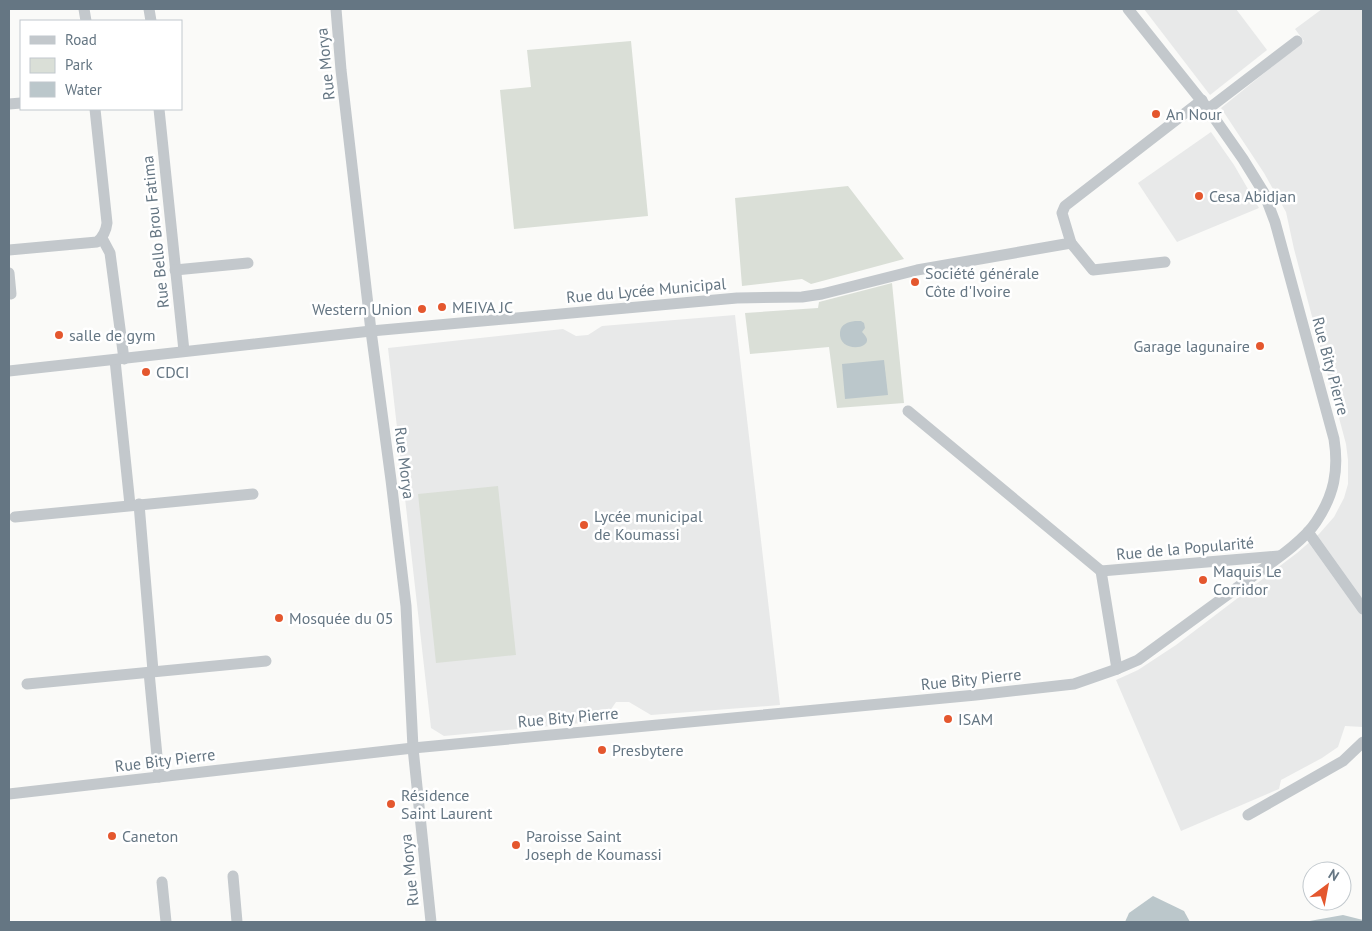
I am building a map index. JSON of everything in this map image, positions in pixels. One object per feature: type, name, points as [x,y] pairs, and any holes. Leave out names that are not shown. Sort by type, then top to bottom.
[{"type":"street","name":"Rue Morya","points":[[336,9],[341,70],[371,332],[406,606],[413,748],[431,922]]},
{"type":"street","name":"Rue Bity Pierre","points":[[9,794],[413,748],[976,695],[1074,684],[1138,660],[1280,556],[1308,532],[1316,523],[1330,497],[1336,478],[1336,452],[1275,222],[1264,193],[1205,104],[1128,9]]},
{"type":"street","points":[[1165,262],[1093,270],[1071,243],[1062,213],[1065,206],[1205,104],[1297,41]]},
{"type":"street","points":[[9,250],[97,242],[102,238],[107,223],[94,110]]},
{"type":"street","name":"Rue Bello Brou Fatima","points":[[159,110],[184,351]]},
{"type":"street","points":[[102,238],[110,253],[151,672],[159,777]]},
{"type":"street","name":"Rue du Lycée Municipal","points":[[9,371],[371,332],[737,298],[802,297],[822,294],[917,270],[1071,243]]},
{"type":"street","points":[[175,270],[248,263]]},
{"type":"street","points":[[9,273],[11,294]]},
{"type":"street","points":[[908,411],[1101,571]]},
{"type":"street","points":[[15,517],[253,494]]},
{"type":"street","points":[[1308,532],[1363,609]]},
{"type":"street","name":"Rue de la Popularité","points":[[1117,669],[1101,571],[1280,556]]},
{"type":"street","points":[[27,684],[266,661]]},
{"type":"street","points":[[1248,815],[1343,762],[1363,742]]},
{"type":"street","points":[[233,876],[237,922]]},
{"type":"street","points":[[162,882],[166,922]]},
{"type":"shaded area","points":[[1144,9],[1236,9],[1267,50],[1210,95]]},
{"type":"shaded area","points":[[1322,9],[1363,9],[1363,727],[1345,726],[1338,747],[1322,758],[1281,780],[1279,789],[1181,831],[1116,680],[1138,670],[1176,645],[1297,553],[1319,534],[1334,517],[1344,498],[1348,484],[1346,444],[1294,249],[1286,212],[1264,173],[1221,108],[1304,41],[1295,29]]},
{"type":"shaded area","name":"Cesa Abidjan","points":[[1211,132],[1234,165],[1259,208],[1177,242],[1138,183]]},
{"type":"shaded area","name":"Lycée municipal de Koumassi","points":[[735,315],[780,705],[651,715],[629,702],[616,702],[603,721],[444,736],[431,728],[388,348],[563,329],[576,336],[588,335],[602,326]]},
{"type":"green space","points":[[631,41],[648,216],[514,229],[500,90],[531,87],[527,50]]},
{"type":"green space","points":[[848,186],[904,259],[811,284],[802,279],[742,286],[735,198]]},
{"type":"green space","points":[[892,283],[904,403],[837,408],[829,347],[750,354],[745,313],[818,308],[819,302]]},
{"type":"green space","points":[[498,486],[516,655],[436,663],[418,494]]},
{"type":"water","points":[[855,321],[864,323],[865,328],[862,332],[867,339],[866,343],[859,347],[848,346],[844,343],[840,332],[843,325]]},
{"type":"water","points":[[884,360],[888,395],[845,399],[842,364]]},
{"type":"water","points":[[1153,896],[1184,911],[1190,922],[1125,922],[1129,913]]},
{"type":"water","points":[[1343,915],[1363,920],[1363,922],[1304,922]]},
{"type":"place","name":"An Nour","points":[[1156,114]]},
{"type":"place","name":"Cesa Abidjan","points":[[1199,196]]},
{"type":"place","name":"Société générale Côte d'Ivoire","points":[[915,282]]},
{"type":"place","name":"MEIVA JC","points":[[442,307]]},
{"type":"place","name":"Western Union","points":[[422,309]]},
{"type":"place","name":"salle de gym","points":[[59,335]]},
{"type":"place","name":"Garage lagunaire","points":[[1260,346]]},
{"type":"place","name":"CDCI","points":[[146,372]]},
{"type":"place","name":"Lycée municipal de Koumassi","points":[[584,525]]},
{"type":"place","name":"Maquis Le Corridor","points":[[1203,580]]},
{"type":"place","name":"Mosquée du 05","points":[[279,618]]},
{"type":"place","name":"ISAM","points":[[948,719]]},
{"type":"place","name":"Presbytere","points":[[602,750]]},
{"type":"place","name":"Résidence Saint Laurent","points":[[391,804]]},
{"type":"place","name":"Caneton","points":[[112,836]]},
{"type":"place","name":"Paroisse Saint Joseph de Koumassi","points":[[516,845]]}]
